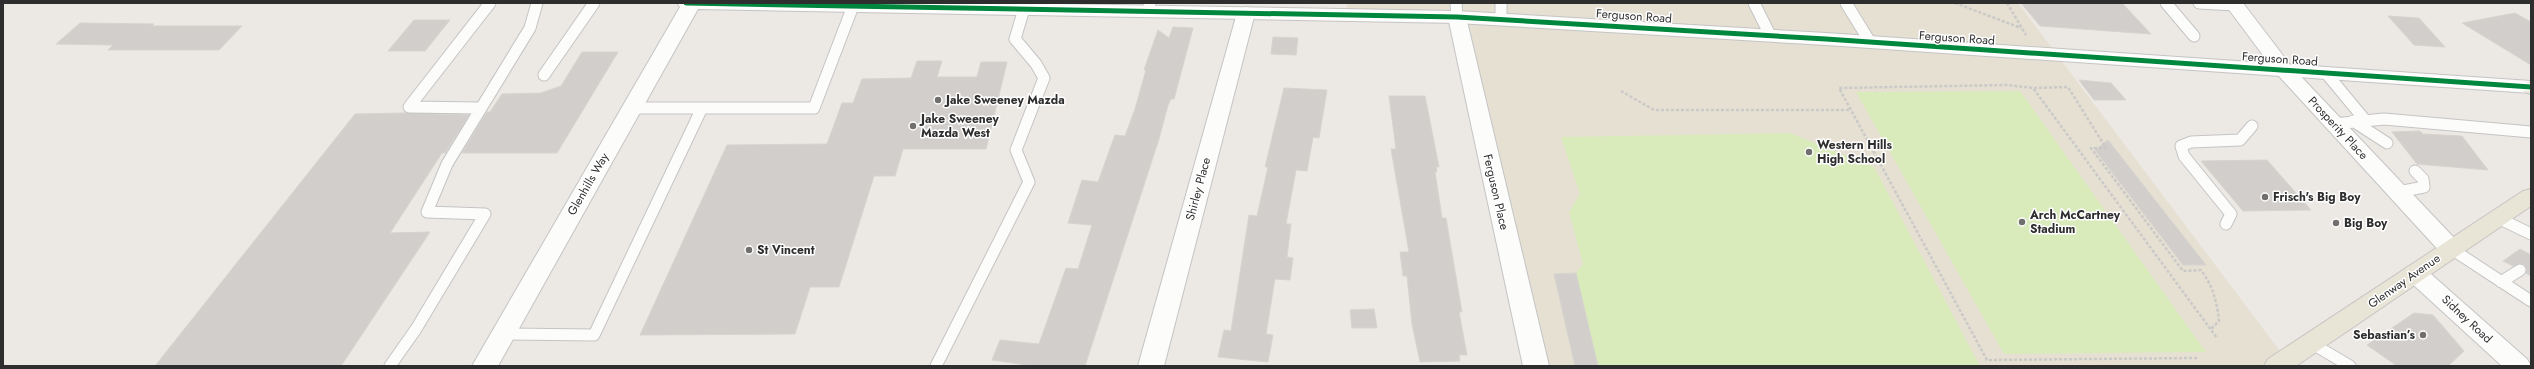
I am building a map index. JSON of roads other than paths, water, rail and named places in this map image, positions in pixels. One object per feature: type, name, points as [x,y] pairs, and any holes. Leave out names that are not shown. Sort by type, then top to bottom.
[{"type":"main road","name":"Glenway Avenue","points":[[2277,366],[2450,248],[2531,196]]},
{"type":"street","name":"Ferguson Road","points":[[686,3],[852,6],[889,5],[1024,9],[1149,7],[1246,13],[1456,10],[1501,11],[1770,35],[2531,87]]},
{"type":"street","name":"Glenhills Way","points":[[485,366],[692,3]]},
{"type":"street","name":"Prosperity Place","points":[[2234,4],[2284,70],[2344,123],[2398,192],[2450,248]]},
{"type":"street","name":"Ferguson Place","points":[[1456,10],[1536,366]]},
{"type":"street","name":"Shirley Place","points":[[1151,366],[1246,13]]},
{"type":"street","name":"Sidney Road","points":[[2415,273],[2518,366]]},
{"type":"lane","points":[[480,108],[409,107],[490,3]]},
{"type":"lane","points":[[390,366],[416,329],[485,214],[427,212],[447,164],[530,28],[537,3]]},
{"type":"lane","points":[[544,75],[594,3]]},
{"type":"lane","points":[[1754,3],[1770,35]]},
{"type":"lane","points":[[1846,3],[1870,42]]},
{"type":"lane","points":[[2166,3],[2194,36]]},
{"type":"lane","points":[[2199,3],[2234,4]]},
{"type":"lane","points":[[631,108],[814,108],[852,6]]},
{"type":"lane","points":[[936,366],[1029,182],[1016,150],[1044,78],[1036,64],[1015,39],[1024,9]]},
{"type":"lane","points":[[2326,72],[2365,120]]},
{"type":"lane","points":[[503,334],[594,335],[702,108]]},
{"type":"lane","points":[[2344,123],[2365,120],[2384,120],[2531,132]]},
{"type":"lane","points":[[2344,123],[2387,143]]},
{"type":"lane","points":[[2226,224],[2230,214],[2184,156],[2181,146],[2191,142],[2240,140],[2252,126]]},
{"type":"lane","points":[[2398,192],[2424,187],[2424,180],[2415,171]]},
{"type":"lane","points":[[2498,218],[2531,234]]},
{"type":"lane","points":[[2450,248],[2531,301]]},
{"type":"lane","points":[[2502,282],[2520,270]]},
{"type":"lane","points":[[2311,343],[2350,366]]},
{"type":"place","name":"Jake Sweeney Mazda","points":[[938,100]]},
{"type":"place","name":"Jake Sweeney Mazda West","points":[[913,126]]},
{"type":"place","name":"Western Hills High School","points":[[1809,152]]},
{"type":"place","name":"Frisch's Big Boy","points":[[2265,197]]},
{"type":"place","name":"Arch McCartney Stadium","points":[[2022,222]]},
{"type":"place","name":"Big Boy","points":[[2336,223]]},
{"type":"place","name":"St Vincent","points":[[749,250]]},
{"type":"place","name":"Sebastian’s","points":[[2423,335]]}]
